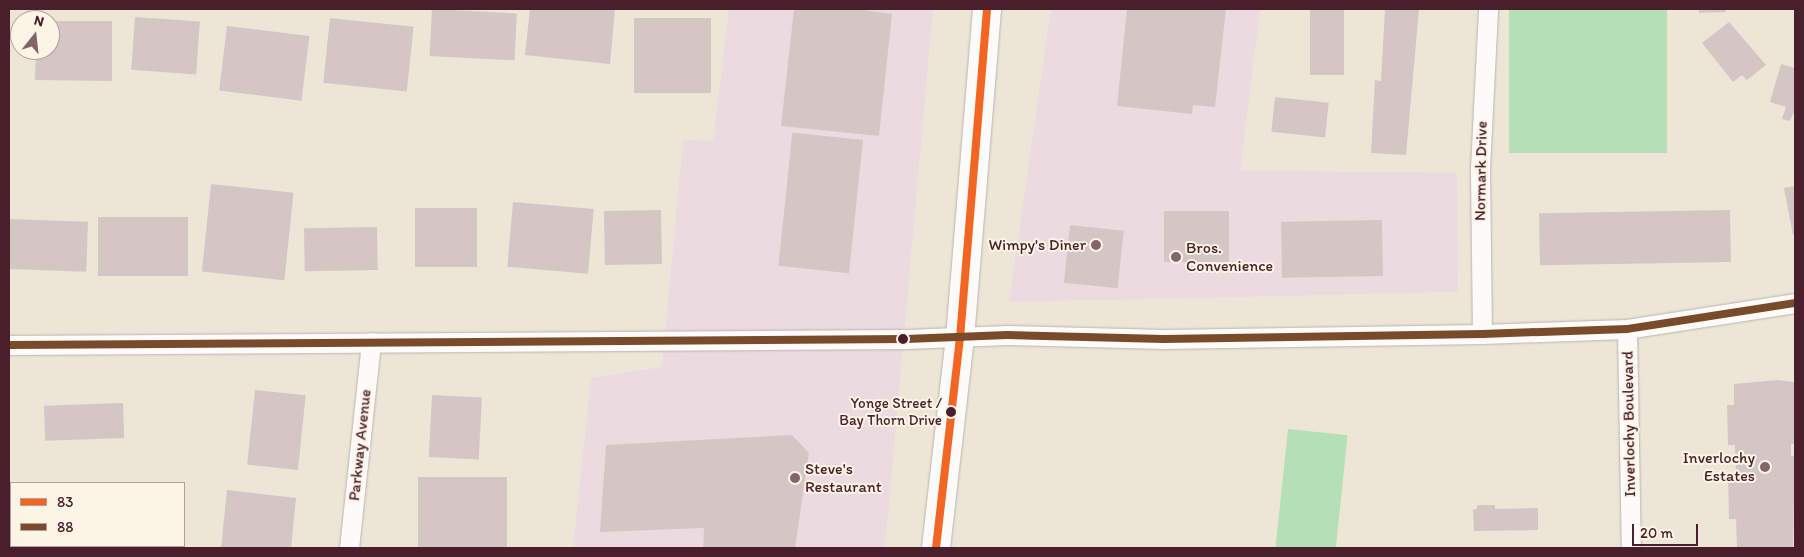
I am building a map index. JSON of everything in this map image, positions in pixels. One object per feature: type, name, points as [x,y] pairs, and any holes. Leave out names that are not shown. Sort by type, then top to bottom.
[{"type":"main road","points":[[936,548],[960,338],[987,9]]},
{"type":"street","name":"Normark Drive","points":[[1482,334],[1480,168],[1488,9]]},
{"type":"street","points":[[9,345],[960,338],[1007,335],[1164,339],[1482,334],[1627,329],[1795,303]]},
{"type":"street","name":"Inverlochy Boulevard","points":[[1627,329],[1631,548]]},
{"type":"street","name":"Parkway Avenue","points":[[349,548],[371,342]]},
{"type":"shaded area","points":[[729,9],[933,9],[885,548],[573,548],[591,378],[662,367],[683,140],[713,141]]},
{"type":"shaded area","points":[[1051,9],[1260,9],[1240,170],[1457,173],[1458,292],[1009,302]]},
{"type":"green space","points":[[1509,9],[1667,9],[1667,153],[1509,153]]},
{"type":"green space","points":[[1288,429],[1348,435],[1336,548],[1276,547]]},
{"type":"building","points":[[432,9],[517,13],[514,60],[430,56]]},
{"type":"building","points":[[530,9],[615,9],[610,64],[525,55]]},
{"type":"building","points":[[794,9],[857,9],[892,14],[879,136],[781,126]]},
{"type":"building","points":[[1127,9],[1226,9],[1215,107],[1193,105],[1192,114],[1117,106]]},
{"type":"building","points":[[1310,9],[1344,9],[1344,75],[1310,75]]},
{"type":"building","points":[[1385,9],[1419,9],[1406,155],[1371,153],[1375,80],[1381,81]]},
{"type":"building","points":[[1699,9],[1725,9],[1726,12],[1699,13]]},
{"type":"building","points":[[135,17],[200,22],[196,74],[131,70]]},
{"type":"building","points":[[330,18],[414,27],[407,91],[323,83]]},
{"type":"building","points":[[634,18],[711,18],[711,93],[634,93]]},
{"type":"building","points":[[60,21],[112,21],[112,81],[35,80],[36,60],[60,60]]},
{"type":"building","points":[[1729,22],[1766,65],[1747,80],[1742,75],[1733,82],[1702,43]]},
{"type":"building","points":[[227,26],[309,36],[301,101],[219,91]]},
{"type":"building","points":[[1781,64],[1795,68],[1795,110],[1790,121],[1782,119],[1786,107],[1770,102]]},
{"type":"building","points":[[1275,97],[1329,103],[1325,137],[1271,132]]},
{"type":"building","points":[[792,133],[863,140],[849,273],[778,266]]},
{"type":"building","points":[[211,184],[294,193],[284,280],[202,272]]},
{"type":"building","points":[[1795,186],[1795,234],[1793,235],[1784,188]]},
{"type":"building","points":[[513,202],[594,209],[588,274],[507,267]]},
{"type":"building","points":[[415,208],[477,208],[477,267],[415,267]]},
{"type":"building","points":[[661,210],[662,264],[605,265],[604,211]]},
{"type":"building","points":[[1730,210],[1731,262],[1540,265],[1539,213]]},
{"type":"building","points":[[1164,211],[1229,211],[1229,262],[1164,262]]},
{"type":"building","points":[[98,217],[188,217],[188,276],[98,276]]},
{"type":"building","points":[[9,219],[88,222],[86,272],[9,269]]},
{"type":"building","points":[[1382,220],[1383,276],[1282,278],[1281,222]]},
{"type":"building","points":[[1070,225],[1124,231],[1118,288],[1064,283]]},
{"type":"building","points":[[377,227],[378,270],[305,271],[304,228]]},
{"type":"building","name":"Inverlochy Estates","points":[[1778,380],[1794,382],[1795,444],[1791,444],[1791,456],[1795,456],[1793,548],[1737,548],[1736,519],[1729,519],[1728,477],[1736,477],[1735,445],[1728,445],[1727,405],[1734,405],[1734,384]]},
{"type":"building","points":[[255,390],[306,395],[298,470],[247,465]]},
{"type":"building","points":[[432,395],[482,398],[479,460],[429,457]]},
{"type":"building","points":[[123,403],[124,438],[45,441],[44,406]]},
{"type":"building","points":[[792,435],[809,453],[795,548],[703,548],[704,528],[600,532],[606,445]]},
{"type":"building","points":[[418,477],[507,477],[507,548],[418,548]]},
{"type":"building","points":[[227,490],[296,498],[291,548],[221,548]]},
{"type":"building","points":[[1477,505],[1495,505],[1495,509],[1538,508],[1538,530],[1474,531],[1473,509],[1477,509]]},
{"type":"building","points":[[27,547],[113,547],[113,548]]},
{"type":"transit line","name":"83","points":[[936,548],[960,338],[987,9]]},
{"type":"transit line","name":"88","points":[[9,345],[906,339],[1007,335],[1164,339],[1482,334],[1627,329],[1795,303]]},
{"type":"place","name":"Wimpy's Diner","points":[[1096,245]]},
{"type":"place","name":"Bros. Convenience","points":[[1176,257]]},
{"type":"place","name":"Yonge Street / Bay Thorn Drive","points":[[951,412]]},
{"type":"place","name":"Inverlochy Estates","points":[[1765,467]]},
{"type":"place","name":"Steve's Restaurant","points":[[795,478]]}]
